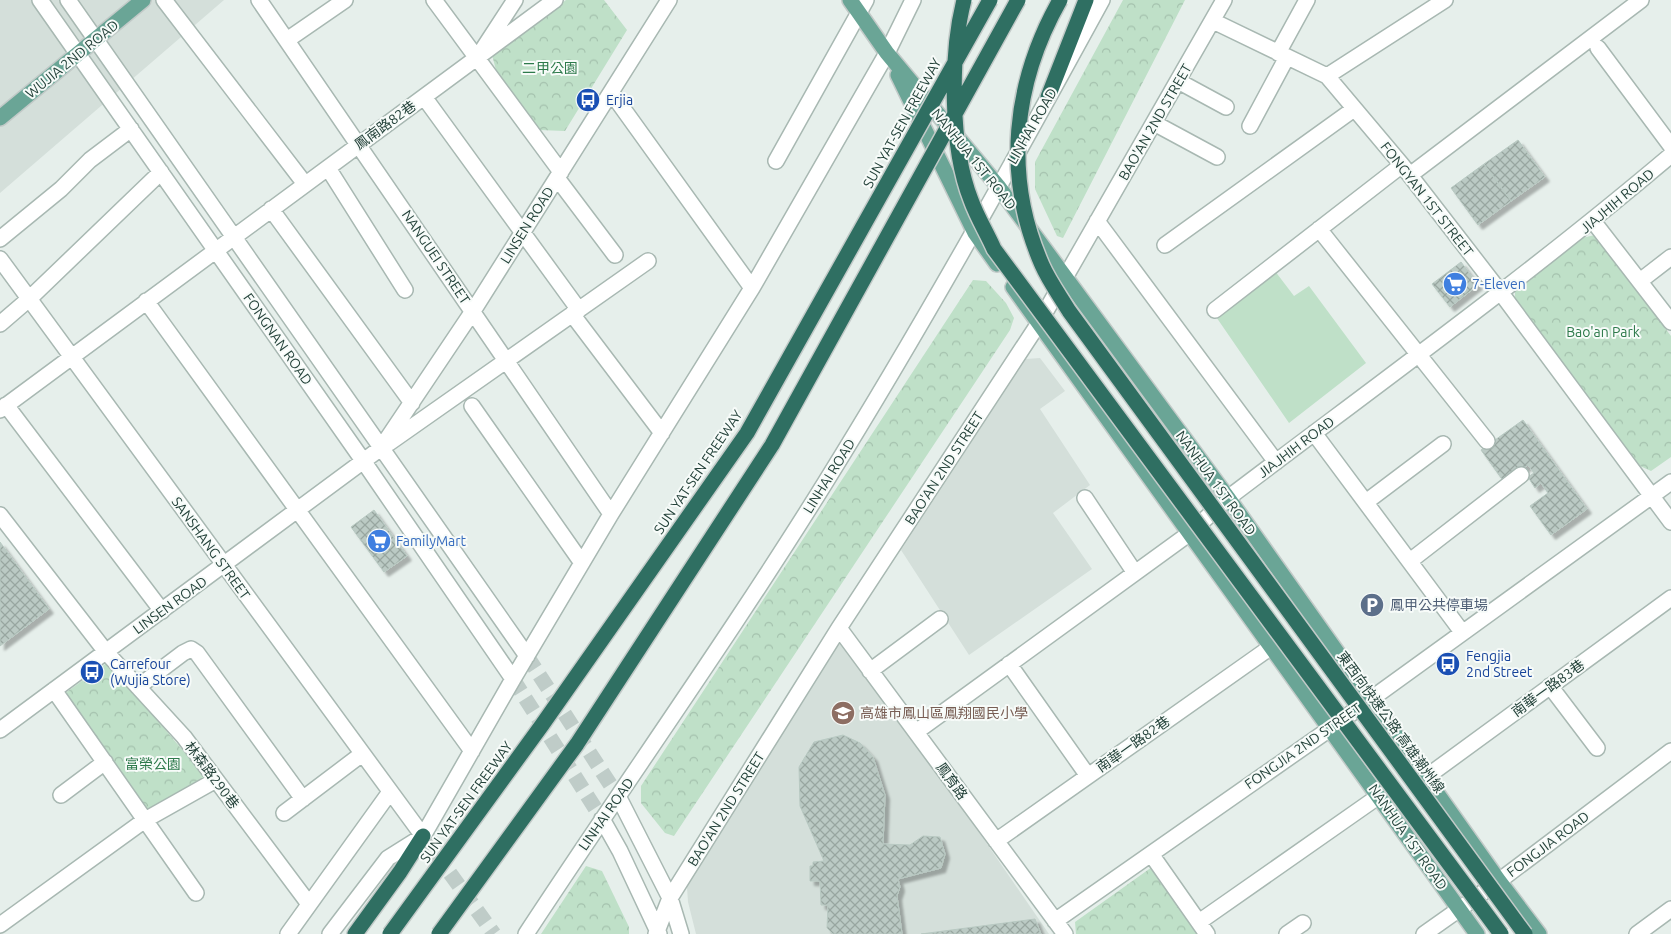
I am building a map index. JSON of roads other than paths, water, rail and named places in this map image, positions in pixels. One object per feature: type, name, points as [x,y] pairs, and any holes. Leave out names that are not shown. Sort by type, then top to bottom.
[{"type":"highway","points":[[964,0],[959,23],[955,76],[957,131],[962,170],[971,200],[994,248],[1032,302],[1214,544],[1501,934]]},
{"type":"highway","name":"SUN YAT-SEN FREEWAY","points":[[390,934],[542,725],[746,433],[990,0]]},
{"type":"highway","points":[[438,934],[577,744],[772,445],[1018,0]]},
{"type":"highway","name":"東西向快速公路 高雄潮州線","points":[[1060,0],[1034,58],[1018,126],[1017,140],[1021,192],[1035,247],[1051,282],[1069,311],[1525,934]]},
{"type":"highway","points":[[1048,97],[1086,0]]},
{"type":"highway","points":[[355,934],[400,872],[423,836]]},
{"type":"main road","name":"WUJIA 2ND ROAD","points":[[0,118],[143,0]]},
{"type":"main road","points":[[850,0],[863,6],[887,53]]},
{"type":"main road","name":"NANHUA 1ST ROAD","points":[[887,53],[998,186],[1228,498],[1499,882],[1539,934]]},
{"type":"main road","name":"NANHUA 1ST ROAD","points":[[887,53],[975,234],[1477,934]]},
{"type":"street","name":"FONGNAN ROAD","points":[[40,0],[364,462],[512,679]]},
{"type":"street","name":"FONGNAN ROAD","points":[[68,0],[527,656]]},
{"type":"street","points":[[164,0],[305,184]]},
{"type":"street","name":"NANGUEI STREET","points":[[260,0],[612,514]]},
{"type":"street","points":[[287,40],[344,0]]},
{"type":"street","points":[[434,0],[477,58],[615,256]]},
{"type":"street","points":[[477,58],[516,0]]},
{"type":"street","name":"鳳南路82巷","points":[[3,407],[555,0]]},
{"type":"street","name":"LINSEN ROAD","points":[[0,730],[381,448],[473,311],[669,0]]},
{"type":"street","points":[[330,934],[388,858],[423,836],[512,679],[752,288],[887,53],[913,0]]},
{"type":"street","name":"LINHAI ROAD","points":[[526,934],[824,485],[975,234],[998,186],[1102,0]]},
{"type":"street","name":"BAO'AN 2ND STREET","points":[[658,933],[670,898],[839,628],[1039,323],[1224,0]]},
{"type":"street","points":[[1250,126],[1307,0]]},
{"type":"street","points":[[1326,76],[1445,0]]},
{"type":"street","points":[[1215,310],[1319,229],[1406,170],[1641,0]]},
{"type":"street","points":[[776,161],[863,6]]},
{"type":"street","name":"FONGYAN 1ST STREET","points":[[1213,21],[1326,76],[1406,170],[1501,293],[1671,522]]},
{"type":"street","points":[[1598,48],[1671,146]]},
{"type":"street","points":[[1178,81],[1226,107]]},
{"type":"street","points":[[612,92],[752,288]]},
{"type":"street","points":[[424,97],[662,433]]},
{"type":"street","points":[[1165,245],[1354,109]]},
{"type":"street","points":[[1154,123],[1217,157]]},
{"type":"street","points":[[0,239],[61,189],[90,160],[131,129]]},
{"type":"street","name":"JIAJHIH ROAD","points":[[916,732],[1190,533],[1228,498],[1594,221],[1671,155]]},
{"type":"street","points":[[328,168],[404,290]]},
{"type":"street","points":[[0,324],[29,299],[161,172]]},
{"type":"street","points":[[271,209],[412,403]]},
{"type":"street","points":[[1097,221],[1276,462]]},
{"type":"street","points":[[1594,221],[1671,322]]},
{"type":"street","points":[[1319,229],[1487,441]]},
{"type":"street","points":[[1640,281],[1671,257]]},
{"type":"street","name":"SANSHANG STREET","points":[[0,259],[423,836]]},
{"type":"street","points":[[381,448],[648,261]]},
{"type":"street","points":[[146,301],[472,750]]},
{"type":"street","points":[[472,406],[582,563]]},
{"type":"street","points":[[3,407],[162,611]]},
{"type":"street","points":[[1314,433],[1462,632]]},
{"type":"street","points":[[1366,502],[1443,444]]},
{"type":"street","points":[[1410,561],[1520,475]]},
{"type":"street","name":"FONGJIA 2ND STREET","points":[[1055,921],[1331,728],[1671,482]]},
{"type":"street","points":[[1085,498],[1135,573]]},
{"type":"street","name":"林森路290巷","points":[[0,515],[106,652],[184,737],[309,904]]},
{"type":"street","name":"南華一路83巷","points":[[1425,778],[1671,598]]},
{"type":"street","points":[[870,671],[940,619]]},
{"type":"street","name":"鳳育路","points":[[839,628],[1065,934]]},
{"type":"street","name":"南華一路82巷","points":[[996,841],[1271,646]]},
{"type":"street","points":[[138,687],[183,653],[191,649],[197,653],[302,799]]},
{"type":"street","points":[[1009,664],[1088,776]]},
{"type":"street","points":[[1550,686],[1597,748]]},
{"type":"street","points":[[54,690],[196,893]]},
{"type":"street","name":"FONGJIA ROAD","points":[[1424,934],[1499,882],[1671,751]]},
{"type":"street","points":[[284,813],[362,754]]},
{"type":"street","points":[[61,795],[105,762]]},
{"type":"street","points":[[0,925],[145,820],[216,780]]},
{"type":"street","points":[[288,934],[390,792]]},
{"type":"street","points":[[1151,854],[1203,928],[1379,796]]},
{"type":"street","points":[[618,798],[670,898],[681,934]]},
{"type":"street","points":[[602,819],[658,933]]},
{"type":"street","points":[[1638,934],[1671,909]]},
{"type":"street","points":[[1287,934],[1303,923]]},
{"type":"tunnel","points":[[527,656],[619,798]]},
{"type":"tunnel","points":[[513,679],[602,819]]},
{"type":"tunnel","points":[[423,836],[494,934]]},
{"type":"place","name":"Erjia","points":[[588,100]]},
{"type":"place","name":"7-Eleven","points":[[1455,284]]},
{"type":"place","name":"FamilyMart","points":[[379,541]]},
{"type":"place","name":"鳳甲公共停車場","points":[[1372,605]]},
{"type":"place","name":"Fengjia 2nd Street","points":[[1448,664]]},
{"type":"place","name":"Carrefour (Wujia Store)","points":[[92,672]]},
{"type":"place","name":"高雄市鳳山區鳳翔國民小學","points":[[843,713]]},
{"type":"park label","name":"二甲公園","points":[[550,68]]},
{"type":"park label","name":"Bao'an Park","points":[[1603,332]]},
{"type":"park label","name":"富榮公園","points":[[153,764]]}]
